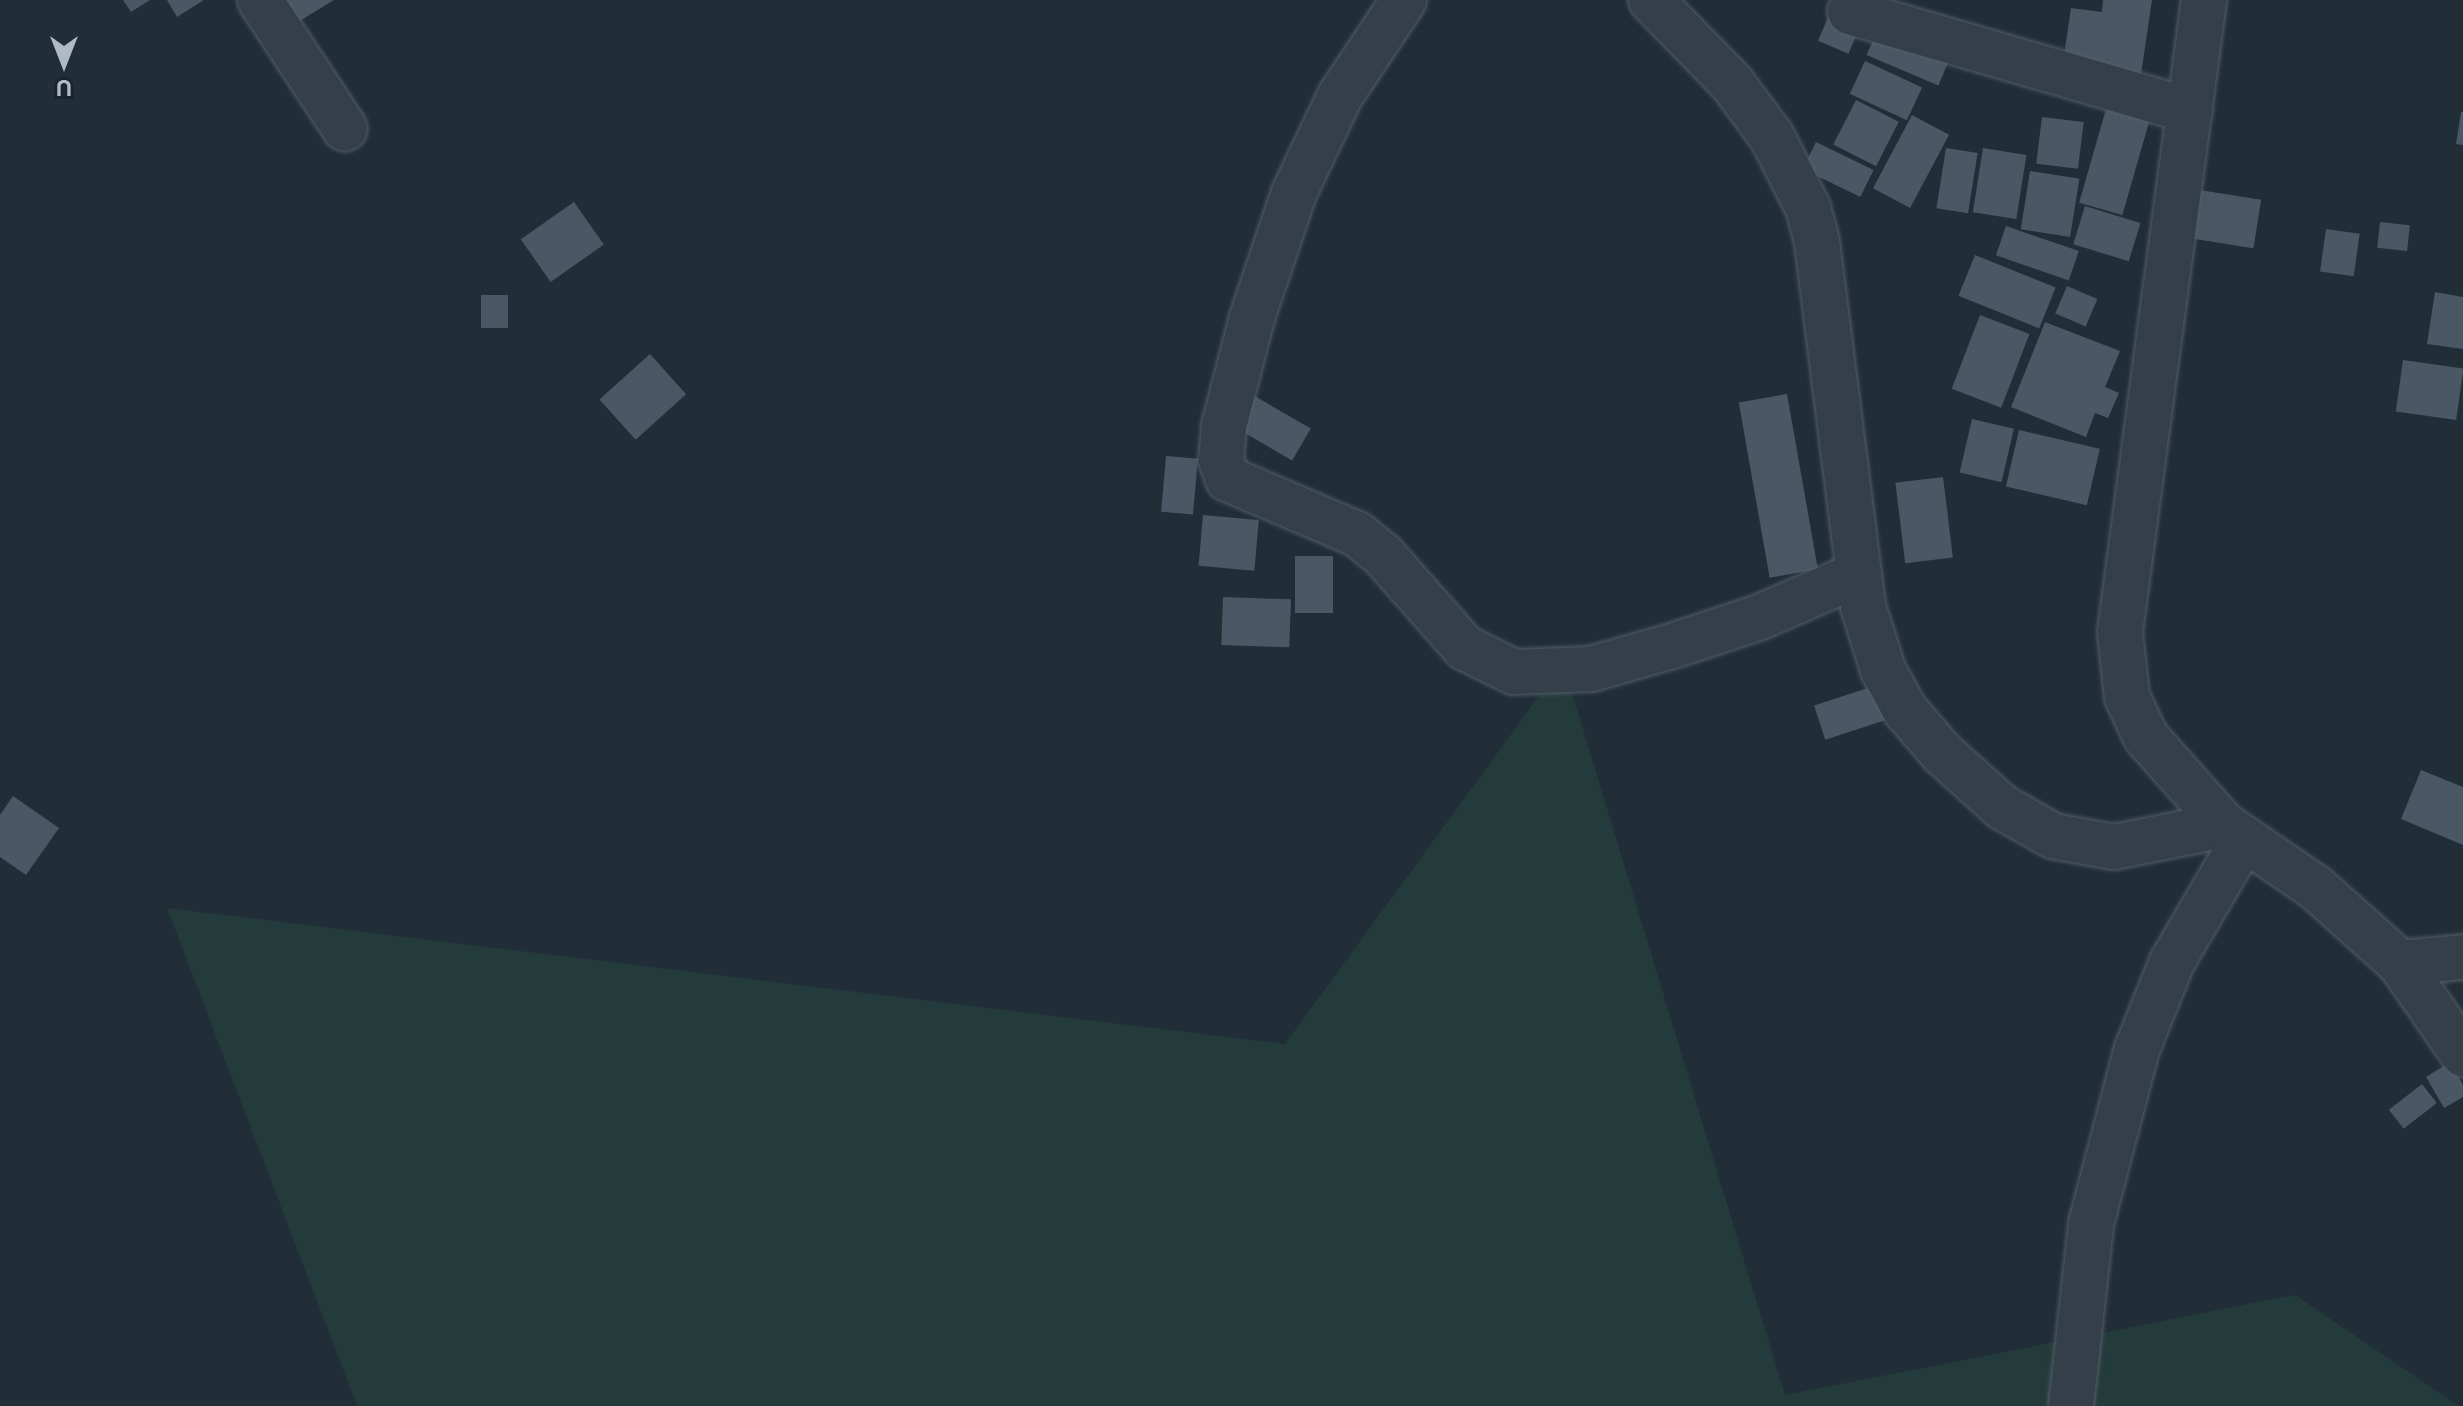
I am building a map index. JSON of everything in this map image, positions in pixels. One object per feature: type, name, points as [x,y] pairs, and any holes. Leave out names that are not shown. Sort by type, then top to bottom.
[{"type":"street","points":[[260,0],[345,129]]},
{"type":"street","points":[[1404,0],[1340,96],[1294,193],[1252,318],[1224,426],[1221,460],[1228,479],[1357,534],[1383,555],[1465,648],[1514,672],[1591,669],[1669,647],[1760,617],[1859,574]]},
{"type":"street","points":[[1651,0],[1740,94],[1795,175],[1808,208],[1817,242],[1859,574],[1868,624],[1893,691],[1926,737],[2002,807],[2053,836],[2114,847],[2234,832]]},
{"type":"street","points":[[2204,0],[2153,359],[2120,668],[2146,737],[2234,832],[2315,887],[2400,963],[2463,1054]]},
{"type":"street","points":[[1850,12],[2190,111]]},
{"type":"street","points":[[2071,1406],[2091,1224],[2137,1049],[2172,962],[2234,832]]},
{"type":"street","points":[[2400,963],[2463,957]]},
{"type":"green space","points":[[1563,663],[1785,1395],[2295,1295],[2459,1406],[357,1406],[167,908],[1285,1044]]},
{"type":"building","points":[[123,0],[150,0],[131,12]]},
{"type":"building","points":[[167,0],[204,0],[177,17]]},
{"type":"building","points":[[277,0],[334,0],[293,25]]},
{"type":"building","points":[[2103,0],[2152,0],[2139,88],[2062,69],[2071,8],[2102,12]]},
{"type":"building","points":[[1829,15],[1859,28],[1848,54],[1818,41]]},
{"type":"building","points":[[1881,21],[1953,51],[1938,86],[1867,55]]},
{"type":"building","points":[[1865,61],[1922,88],[1907,120],[1850,94]]},
{"type":"building","points":[[2110,95],[2153,107],[2122,215],[2079,203]]},
{"type":"building","points":[[1856,100],[1899,122],[1876,166],[1833,145]]},
{"type":"building","points":[[2463,112],[2463,145],[2456,144]]},
{"type":"building","points":[[1912,115],[1949,135],[1910,208],[1873,188]]},
{"type":"building","points":[[2042,117],[2084,122],[2078,169],[2036,164]]},
{"type":"building","points":[[1816,142],[1874,170],[1860,197],[1803,169]]},
{"type":"building","points":[[1946,148],[1978,153],[1968,213],[1936,208]]},
{"type":"building","points":[[1983,148],[2026,155],[2016,219],[1973,212]]},
{"type":"building","points":[[2030,171],[2079,179],[2070,237],[2021,229]]},
{"type":"building","points":[[2193,189],[2261,200],[2253,248],[2185,237]]},
{"type":"building","points":[[574,202],[604,245],[551,282],[521,239]]},
{"type":"building","points":[[2085,206],[2140,223],[2129,261],[2073,244]]},
{"type":"building","points":[[2380,222],[2410,225],[2407,251],[2377,248]]},
{"type":"building","points":[[2006,226],[2079,251],[2069,280],[1996,255]]},
{"type":"building","points":[[2326,229],[2360,234],[2354,276],[2320,272]]},
{"type":"building","points":[[1975,255],[2056,288],[2039,328],[1959,296]]},
{"type":"building","points":[[2067,286],[2097,299],[2086,327],[2055,314]]},
{"type":"building","points":[[2435,292],[2463,297],[2463,349],[2427,344]]},
{"type":"building","points":[[481,295],[508,295],[508,328],[481,328]]},
{"type":"building","points":[[1980,315],[2029,334],[2001,408],[1952,389]]},
{"type":"building","points":[[2045,322],[2120,351],[2105,387],[2119,393],[2108,418],[2095,413],[2086,437],[2011,407]]},
{"type":"building","points":[[650,354],[686,394],[636,440],[599,400]]},
{"type":"building","points":[[2403,360],[2463,368],[2456,420],[2396,411]]},
{"type":"building","points":[[1251,394],[1311,428],[1292,461],[1232,426]]},
{"type":"building","points":[[1787,394],[1818,569],[1770,578],[1739,403]]},
{"type":"building","points":[[1972,419],[2014,429],[2002,482],[1960,473]]},
{"type":"building","points":[[2019,430],[2100,449],[2087,505],[2006,487]]},
{"type":"building","points":[[1166,456],[1198,459],[1193,515],[1161,512]]},
{"type":"building","points":[[1943,477],[1953,557],[1905,563],[1895,483]]},
{"type":"building","points":[[1203,515],[1259,520],[1254,571],[1199,566]]},
{"type":"building","points":[[1295,556],[1333,556],[1333,613],[1295,613]]},
{"type":"building","points":[[1223,597],[1291,599],[1289,647],[1221,645]]},
{"type":"building","points":[[1874,686],[1885,720],[1825,740],[1814,705]]},
{"type":"building","points":[[2421,770],[2463,787],[2463,845],[2401,819]]},
{"type":"building","points":[[13,796],[59,828],[26,875],[0,857],[0,815]]},
{"type":"building","points":[[2450,1062],[2463,1085],[2463,1097],[2444,1108],[2426,1077]]},
{"type":"building","points":[[2422,1084],[2437,1103],[2404,1129],[2389,1110]]}]
